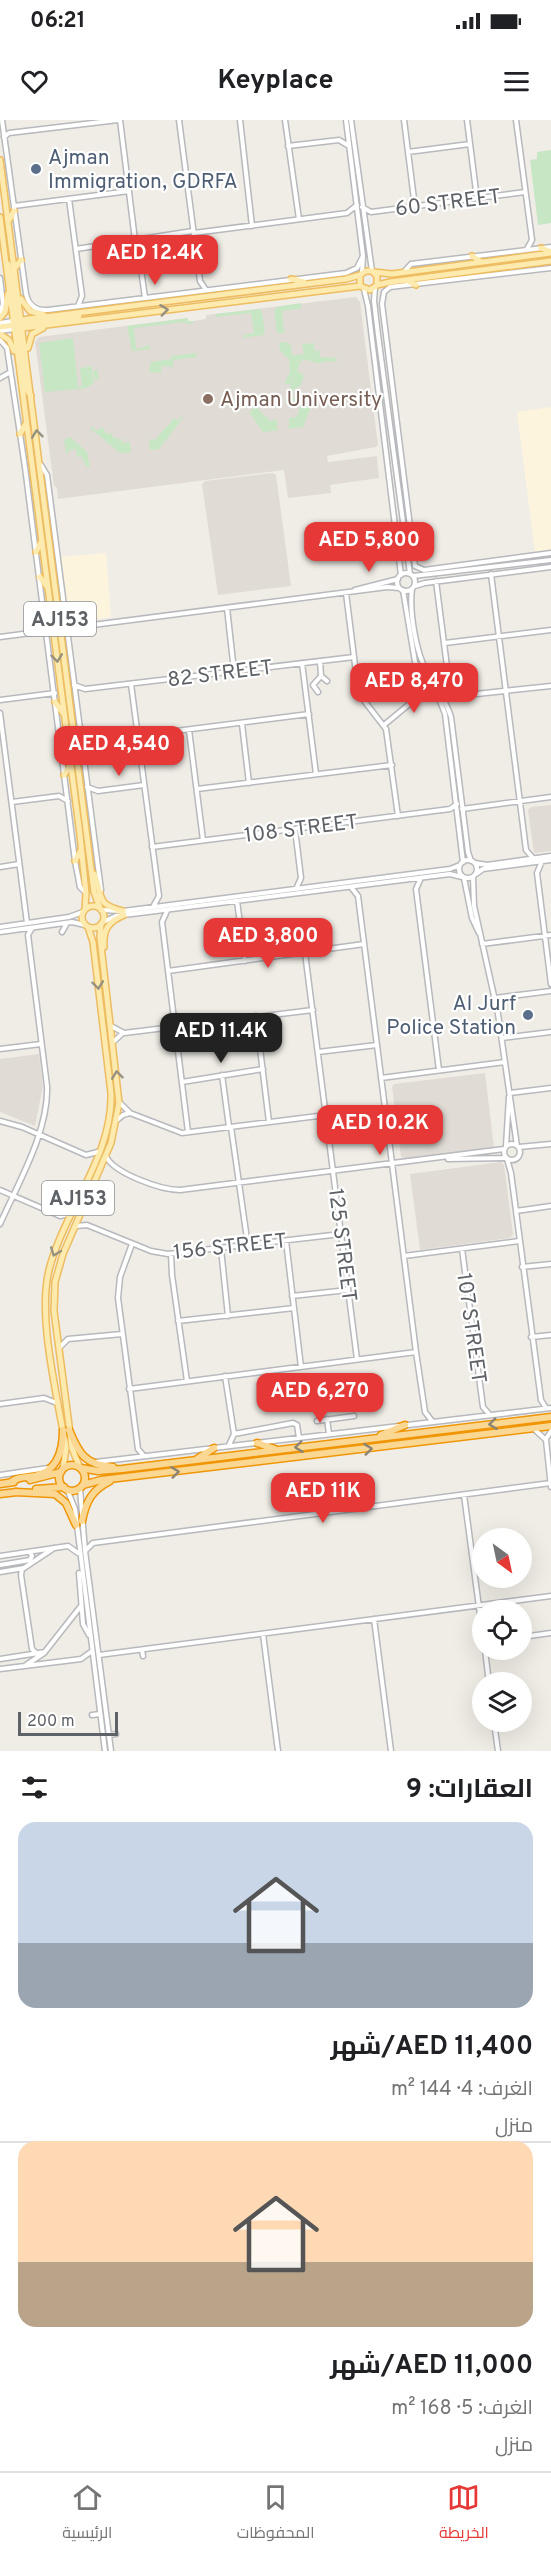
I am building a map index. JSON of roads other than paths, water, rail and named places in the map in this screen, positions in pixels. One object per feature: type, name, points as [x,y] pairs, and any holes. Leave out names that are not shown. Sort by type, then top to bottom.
[{"type":"highway","points":[[0,1484],[40,1479],[71,1465],[98,1471],[122,1469],[551,1417]]},
{"type":"highway","points":[[375,1438],[405,1425]]},
{"type":"highway","points":[[0,1494],[81,1487],[116,1479],[551,1426]]},
{"type":"highway","points":[[66,1430],[80,1452],[90,1462],[122,1469]]},
{"type":"highway","points":[[11,1482],[18,1478],[37,1475],[51,1467],[61,1450],[66,1430]]},
{"type":"highway","points":[[257,1443],[275,1450]]},
{"type":"highway","points":[[196,1460],[214,1448]]},
{"type":"highway","points":[[81,1468],[85,1476],[81,1487]]},
{"type":"highway","points":[[62,1471],[60,1480],[65,1488]]},
{"type":"highway","points":[[82,1521],[91,1495],[98,1488],[116,1479]]},
{"type":"highway","points":[[15,1492],[55,1494],[66,1503],[76,1526]]},
{"type":"main road","points":[[0,159],[8,164]]},
{"type":"main road","name":"AJ153","points":[[0,159],[19,295],[17,358],[80,835],[86,893],[84,911]]},
{"type":"main road","points":[[4,189],[12,195]]},
{"type":"main road","points":[[9,220],[14,208]]},
{"type":"main road","name":"AJ153","points":[[0,217],[2,244],[7,259],[9,293],[27,356],[67,653],[78,765],[95,896],[101,907]]},
{"type":"main road","points":[[541,248],[551,253]]},
{"type":"main road","points":[[507,259],[515,251]]},
{"type":"main road","points":[[17,358],[9,340],[0,329],[52,315],[308,284],[373,272],[387,274],[551,253]]},
{"type":"main road","points":[[472,256],[481,262]]},
{"type":"main road","points":[[7,259],[27,390],[32,397]]},
{"type":"main road","points":[[15,268],[21,261]]},
{"type":"main road","points":[[18,325],[57,324],[187,310],[304,292],[376,286],[404,280],[551,263]]},
{"type":"main road","points":[[479,277],[486,270]]},
{"type":"main road","points":[[373,272],[377,276],[376,286]]},
{"type":"main road","points":[[361,274],[362,287]]},
{"type":"main road","points":[[291,279],[308,284]]},
{"type":"main road","points":[[404,280],[416,285]]},
{"type":"main road","points":[[183,300],[194,292]]},
{"type":"main road","points":[[296,300],[304,292]]},
{"type":"main road","points":[[0,318],[5,312],[9,293]]},
{"type":"main road","points":[[19,295],[30,311],[52,315]]},
{"type":"main road","points":[[145,298],[152,304]]},
{"type":"main road","points":[[218,304],[229,308]]},
{"type":"main road","points":[[18,325],[87,315],[96,311]]},
{"type":"main road","points":[[128,321],[135,314]]},
{"type":"main road","points":[[88,321],[98,325]]},
{"type":"main road","points":[[27,356],[32,334],[39,329],[57,324]]},
{"type":"main road","points":[[20,434],[25,423]]},
{"type":"main road","points":[[25,467],[33,475]]},
{"type":"main road","points":[[36,552],[42,538]]},
{"type":"main road","points":[[40,577],[48,588]]},
{"type":"main road","points":[[46,624],[51,612]]},
{"type":"main road","points":[[56,702],[65,715]]},
{"type":"main road","points":[[64,775],[71,764]]},
{"type":"main road","points":[[78,765],[85,768]]},
{"type":"main road","points":[[85,814],[90,808]]},
{"type":"main road","points":[[72,827],[80,835]]},
{"type":"main road","points":[[75,861],[81,849]]},
{"type":"main road","points":[[101,907],[102,923],[95,928],[87,926],[82,919],[84,911],[92,906],[108,907],[124,913]]},
{"type":"main road","points":[[104,960],[105,930],[112,921],[124,913]]},
{"type":"main road","name":"AJ153","points":[[62,1471],[66,1430],[53,1304],[56,1275],[74,1227],[106,1156],[117,1120],[119,1102],[100,937],[102,923]]},
{"type":"main road","name":"AJ153","points":[[81,1468],[73,1452],[58,1403],[45,1293],[50,1266],[109,1123],[111,1093],[92,938],[87,926]]},
{"type":"street","points":[[2,120],[26,297],[33,307],[44,310],[350,272],[359,266],[363,256]]},
{"type":"street","points":[[58,120],[59,128]]},
{"type":"street","points":[[4,138],[9,133],[119,120],[145,298]]},
{"type":"street","points":[[179,120],[200,281],[207,291]]},
{"type":"street","points":[[240,120],[252,226]]},
{"type":"street","points":[[285,120],[299,219]]},
{"type":"street","points":[[348,120],[349,146],[359,206]]},
{"type":"street","points":[[348,120],[361,220],[373,272]]},
{"type":"street","points":[[404,120],[415,207]]},
{"type":"street","points":[[467,120],[477,198]]},
{"type":"street","points":[[516,120],[532,240],[527,249]]},
{"type":"street","points":[[3,129],[9,133]]},
{"type":"street","points":[[288,146],[339,140],[348,132]]},
{"type":"street","points":[[339,140],[349,146]]},
{"type":"street","points":[[408,152],[470,144]]},
{"type":"street","points":[[14,208],[129,191]]},
{"type":"street","name":"60 STREET","points":[[361,220],[371,212],[525,192]]},
{"type":"street","points":[[69,199],[82,296],[88,305]]},
{"type":"street","points":[[76,248],[347,213],[359,206]]},
{"type":"street","name":"60 STREET","points":[[359,206],[371,212]]},
{"type":"street","points":[[347,213],[361,220]]},
{"type":"street","points":[[361,220],[363,256],[361,274]]},
{"type":"street","points":[[532,240],[541,248]]},
{"type":"street","points":[[404,272],[411,264],[551,247]]},
{"type":"street","points":[[551,263],[479,277],[386,289],[382,296],[413,564],[417,568],[443,567],[551,553]]},
{"type":"street","points":[[0,278],[3,304],[0,313]]},
{"type":"street","points":[[194,292],[200,281]]},
{"type":"street","points":[[376,286],[375,313],[407,560],[412,575],[411,599],[419,655],[428,674],[445,697],[449,709],[468,852],[473,862],[472,894],[495,998],[518,1146],[518,1158],[511,1173]]},
{"type":"street","points":[[362,287],[377,379],[401,589],[417,667],[445,714],[458,813],[461,863],[459,871],[463,877],[472,918],[479,933]]},
{"type":"street","points":[[78,306],[82,296]]},
{"type":"street","points":[[375,313],[382,304]]},
{"type":"street","points":[[378,335],[385,337]]},
{"type":"street","points":[[0,340],[7,348],[25,467],[75,861],[80,887],[86,893]]},
{"type":"street","points":[[0,378],[10,372]]},
{"type":"street","points":[[387,412],[394,407]]},
{"type":"street","points":[[391,439],[398,446]]},
{"type":"street","points":[[41,465],[47,475],[68,634],[67,653],[76,697],[101,907]]},
{"type":"street","points":[[402,524],[408,517]]},
{"type":"street","points":[[407,560],[411,551]]},
{"type":"street","points":[[530,556],[544,561]]},
{"type":"street","points":[[346,593],[399,577],[435,575],[551,560]]},
{"type":"street","points":[[435,575],[443,567]]},
{"type":"street","points":[[68,634],[77,627],[346,593],[413,588],[436,581],[551,567],[551,573]]},
{"type":"street","points":[[492,574],[526,850],[533,858]]},
{"type":"street","points":[[436,581],[450,690],[458,697]]},
{"type":"street","points":[[346,593],[360,693],[384,725],[389,740],[399,816]]},
{"type":"street","points":[[226,608],[233,671]]},
{"type":"street","points":[[66,622],[77,627]]},
{"type":"street","points":[[38,632],[46,624]]},
{"type":"street","points":[[444,643],[551,630]]},
{"type":"street","points":[[0,636],[38,632],[47,637]]},
{"type":"street","name":"82 STREET","points":[[74,685],[85,689],[354,657]]},
{"type":"street","points":[[318,692],[313,685],[321,676],[320,661]]},
{"type":"street","points":[[302,663],[316,774]]},
{"type":"street","points":[[321,676],[327,681]]},
{"type":"street","points":[[131,684],[159,896],[168,908]]},
{"type":"street","points":[[445,697],[551,686]]},
{"type":"street","points":[[384,725],[430,687]]},
{"type":"street","points":[[76,697],[85,689]]},
{"type":"street","points":[[445,697],[450,690]]},
{"type":"street","points":[[0,700],[54,693]]},
{"type":"street","points":[[449,709],[451,702],[458,697]]},
{"type":"street","points":[[0,713],[27,923]]},
{"type":"street","points":[[137,736],[309,714]]},
{"type":"street","points":[[242,724],[249,783]]},
{"type":"street","points":[[189,730],[203,840]]},
{"type":"street","points":[[197,789],[392,765]]},
{"type":"street","points":[[87,787],[98,791],[144,785]]},
{"type":"street","points":[[59,796],[66,788]]},
{"type":"street","points":[[88,798],[98,791]]},
{"type":"street","points":[[12,802],[59,796],[68,801]]},
{"type":"street","points":[[462,809],[551,797]]},
{"type":"street","name":"108 STREET","points":[[152,847],[450,809],[457,804]]},
{"type":"street","points":[[450,809],[458,813]]},
{"type":"street","points":[[295,829],[301,878],[296,889]]},
{"type":"street","points":[[520,860],[526,850]]},
{"type":"street","points":[[124,913],[148,912],[310,887],[450,869],[461,863],[473,862],[487,865],[533,858],[551,858]]},
{"type":"street","points":[[102,923],[124,913],[153,907],[168,908],[237,901],[453,873],[463,877],[486,869],[529,864],[551,858]]},
{"type":"street","points":[[542,861],[537,873],[551,984]]},
{"type":"street","points":[[0,867],[19,864]]},
{"type":"street","points":[[529,864],[537,873]]},
{"type":"street","points":[[301,878],[310,887]]},
{"type":"street","points":[[421,878],[417,889],[439,1070]]},
{"type":"street","points":[[407,879],[417,889]]},
{"type":"street","points":[[358,897],[364,885]]},
{"type":"street","points":[[351,887],[358,897],[425,1412],[432,1421]]},
{"type":"street","points":[[153,907],[159,896]]},
{"type":"street","points":[[237,901],[245,961]]},
{"type":"street","points":[[168,908],[162,922],[188,1132]]},
{"type":"street","points":[[0,927],[69,917],[84,911]]},
{"type":"street","points":[[148,912],[157,916],[162,922]]},
{"type":"street","points":[[62,932],[67,923]]},
{"type":"street","points":[[0,932],[67,923],[87,926]]},
{"type":"street","points":[[0,1224],[39,1134],[44,1119],[47,1094],[28,938],[32,928]]},
{"type":"street","points":[[19,929],[28,938]]},
{"type":"street","points":[[482,944],[551,935]]},
{"type":"street","points":[[168,970],[364,944]]},
{"type":"street","name":"125 STREET","points":[[305,953],[357,1359]]},
{"type":"street","points":[[495,998],[551,991]]},
{"type":"street","points":[[111,1026],[124,1032],[313,1010]]},
{"type":"street","points":[[256,1016],[270,1122]]},
{"type":"street","points":[[113,1042],[124,1032]]},
{"type":"street","points":[[502,1038],[551,1032]]},
{"type":"street","points":[[0,1049],[41,1044]]},
{"type":"street","points":[[318,1052],[377,1045]]},
{"type":"street","points":[[381,1078],[505,1062]]},
{"type":"street","points":[[182,1080],[263,1070]]},
{"type":"street","points":[[222,1075],[247,1246]]},
{"type":"street","points":[[510,1093],[551,1088]]},
{"type":"street","points":[[510,1093],[505,1147],[511,1173],[540,1400],[536,1409]]},
{"type":"street","points":[[119,1102],[130,1113],[177,1132],[326,1115]]},
{"type":"street","points":[[117,1120],[130,1113]]},
{"type":"street","points":[[0,1121],[39,1134],[86,1155],[93,1166]]},
{"type":"street","points":[[100,1170],[113,1167],[170,1190],[441,1158],[512,1144],[531,1147],[551,1144]]},
{"type":"street","points":[[441,1158],[506,1158],[512,1161],[531,1147]]},
{"type":"street","points":[[86,1155],[98,1152]]},
{"type":"street","points":[[106,1156],[113,1167]]},
{"type":"street","points":[[0,1190],[60,1216],[65,1227]]},
{"type":"street","points":[[516,1211],[551,1206]]},
{"type":"street","points":[[60,1216],[72,1212]]},
{"type":"street","points":[[74,1227],[87,1225],[81,1213]]},
{"type":"street","name":"156 STREET","points":[[87,1225],[132,1244],[169,1254],[341,1234]]},
{"type":"street","points":[[286,1241],[301,1366]]},
{"type":"street","points":[[404,1256],[519,1241]]},
{"type":"street","points":[[132,1244],[118,1288],[138,1449],[144,1456]]},
{"type":"street","points":[[220,1249],[229,1316]]},
{"type":"street","name":"107 STREET","points":[[462,1249],[483,1407],[480,1416]]},
{"type":"street","points":[[169,1254],[186,1381]]},
{"type":"street","points":[[522,1268],[551,1264]]},
{"type":"street","points":[[292,1296],[348,1290]]},
{"type":"street","points":[[178,1322],[294,1307]]},
{"type":"street","points":[[57,1331],[68,1339]]},
{"type":"street","points":[[59,1348],[68,1339],[122,1333]]},
{"type":"street","points":[[531,1337],[551,1335]]},
{"type":"street","points":[[129,1389],[416,1352]]},
{"type":"street","points":[[226,1376],[234,1435],[229,1446]]},
{"type":"street","points":[[44,1398],[56,1388]]},
{"type":"street","points":[[0,1404],[44,1398],[58,1403]]},
{"type":"street","points":[[540,1400],[549,1408]]},
{"type":"street","name":"107 STREET","points":[[483,1407],[489,1414]]},
{"type":"street","points":[[90,1462],[549,1408]]},
{"type":"street","points":[[421,1422],[425,1412]]},
{"type":"street","points":[[316,1421],[354,1416]]},
{"type":"street","points":[[327,1419],[329,1434]]},
{"type":"street","points":[[234,1435],[293,1423],[296,1424],[299,1438]]},
{"type":"street","points":[[531,1428],[546,1440]]},
{"type":"street","points":[[85,1551],[93,1544],[551,1485],[546,1440],[551,1431]]},
{"type":"street","points":[[234,1435],[243,1444]]},
{"type":"street","points":[[133,1457],[138,1449]]},
{"type":"street","points":[[549,1463],[551,1473]]},
{"type":"street","points":[[0,1475],[51,1467]]},
{"type":"street","points":[[81,1487],[83,1537],[111,1751]]},
{"type":"street","points":[[65,1488],[74,1505],[80,1569],[105,1751]]},
{"type":"street","points":[[464,1495],[477,1600]]},
{"type":"street","points":[[83,1537],[93,1544]]},
{"type":"street","points":[[0,1556],[68,1546],[77,1539]]},
{"type":"street","points":[[68,1546],[79,1553]]},
{"type":"street","points":[[0,1572],[22,1569],[55,1548]]},
{"type":"street","points":[[0,1564],[30,1560],[32,1556],[30,1552]]},
{"type":"street","points":[[22,1569],[32,1649],[36,1654]]},
{"type":"street","points":[[80,1569],[78,1581],[83,1626],[90,1636]]},
{"type":"street","points":[[90,1587],[96,1582]]},
{"type":"street","points":[[519,1600],[551,1596]]},
{"type":"street","points":[[26,1665],[45,1652],[81,1605]]},
{"type":"street","points":[[99,1655],[472,1606]]},
{"type":"street","points":[[374,1619],[391,1751]]},
{"type":"street","points":[[96,1632],[103,1637]]},
{"type":"street","points":[[532,1636],[551,1633]]},
{"type":"street","points":[[262,1634],[278,1751]]},
{"type":"street","points":[[142,1650],[143,1656]]},
{"type":"street","points":[[81,1659],[92,1651]]},
{"type":"street","points":[[0,1659],[45,1652]]},
{"type":"street","points":[[0,1669],[81,1659],[88,1660],[93,1665]]},
{"type":"street","points":[[34,1664],[35,1670]]},
{"type":"street","points":[[268,1672],[276,1671]]},
{"type":"street","points":[[103,1687],[109,1682]]},
{"type":"street","points":[[92,1715],[100,1714]]},
{"type":"street","points":[[495,1732],[498,1751]]},
{"type":"street","points":[[109,1735],[116,1734]]},
{"type":"place","name":"Ajman Immigration, GDRFA","points":[[36,169]]},
{"type":"place","name":"Ajman University","points":[[208,399]]},
{"type":"place","name":"Al Jurf Police Station","points":[[528,1015]]}]
